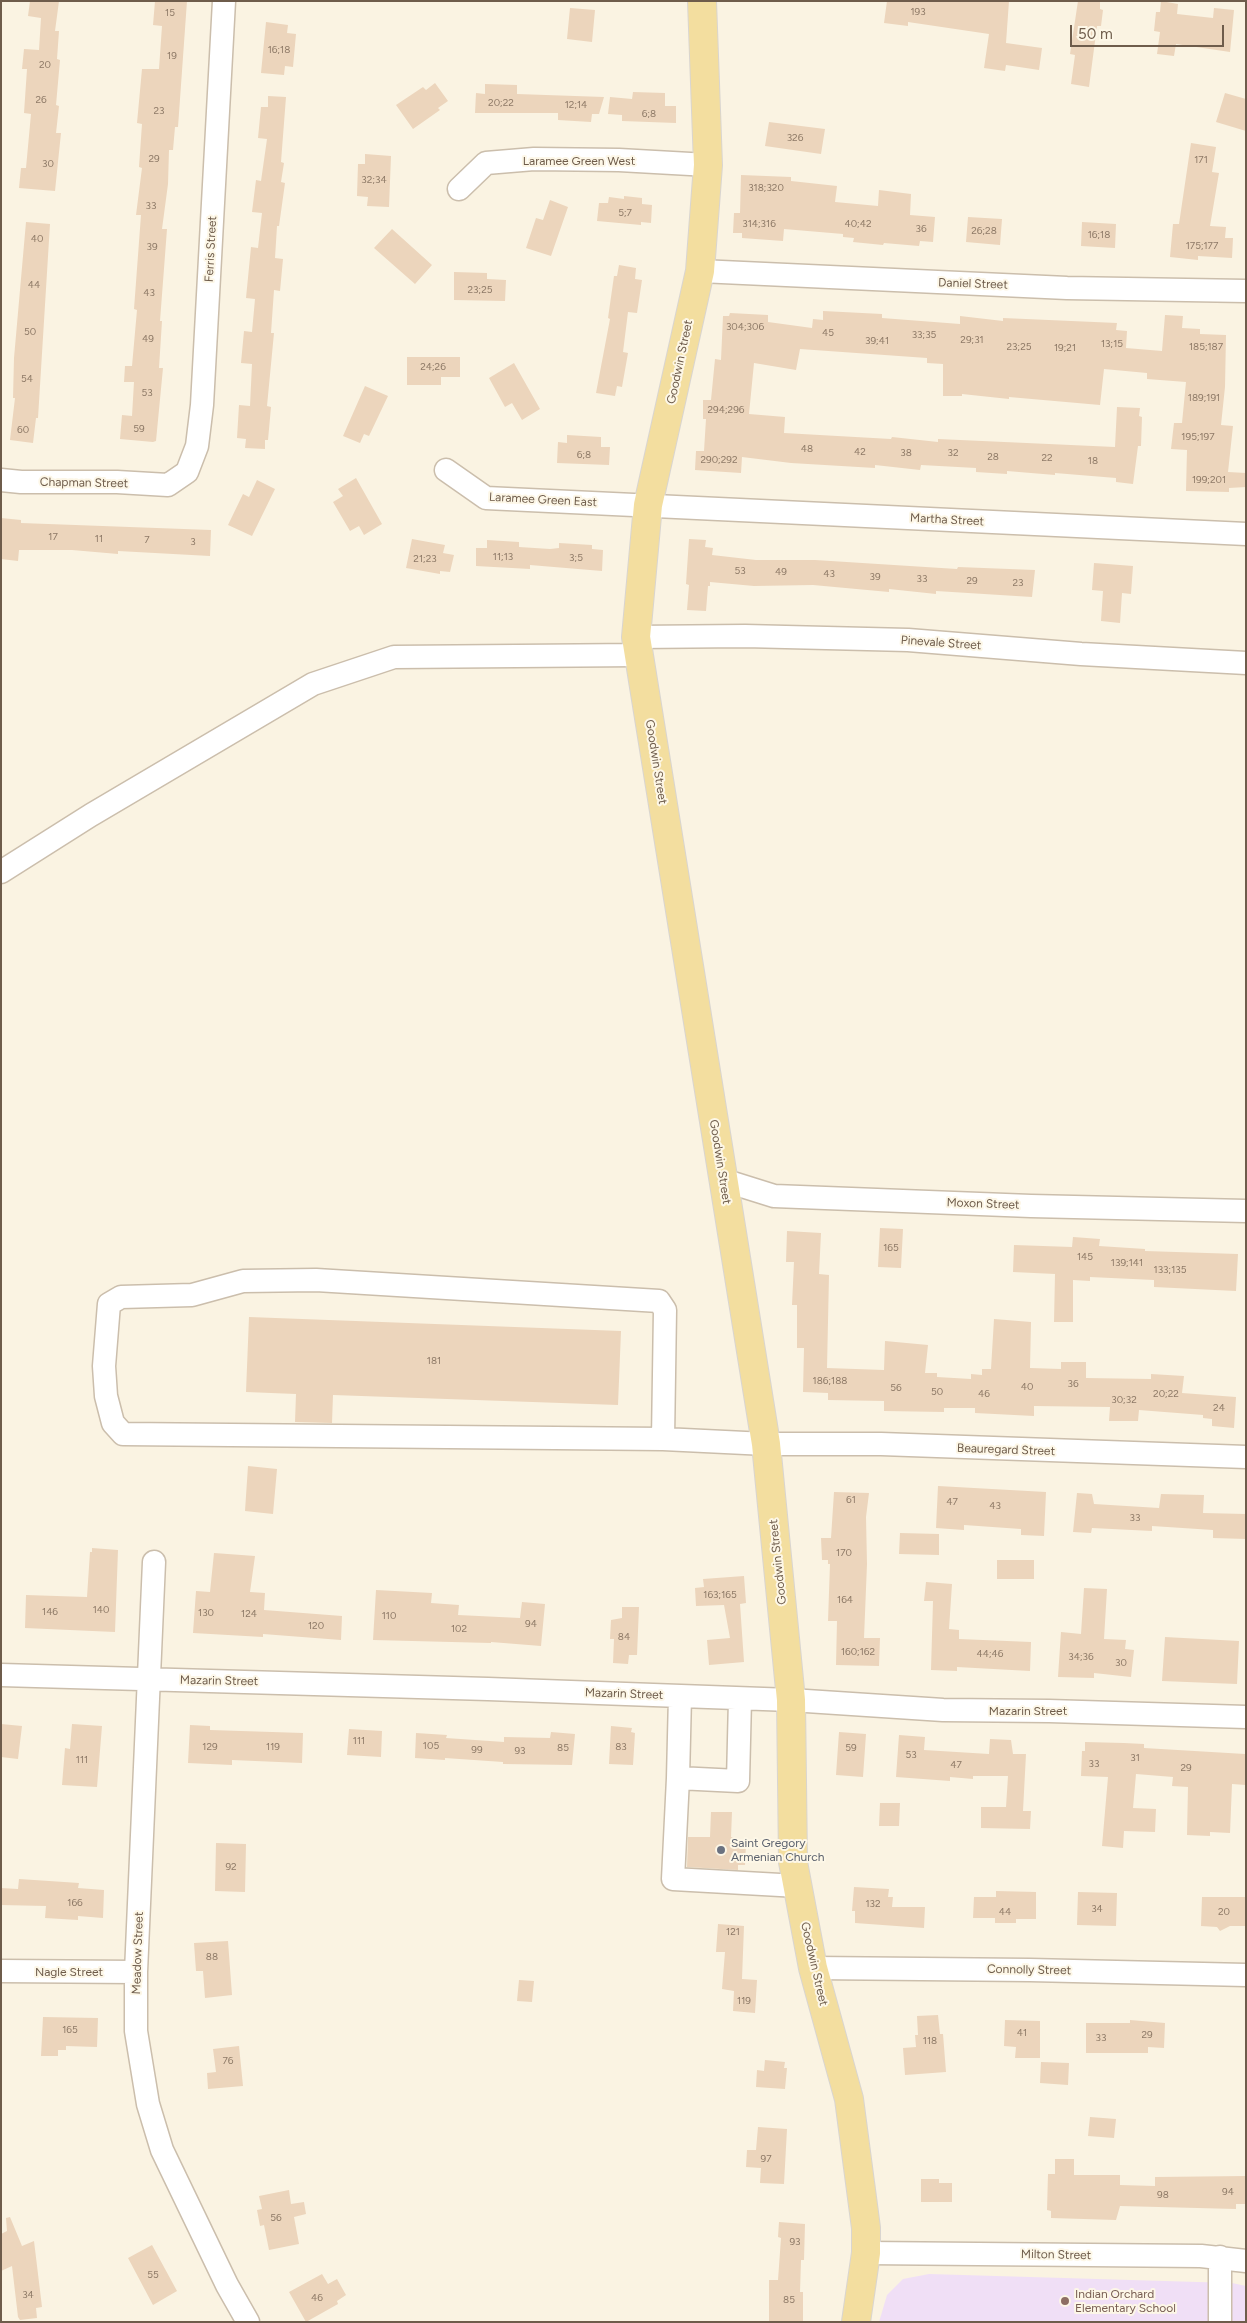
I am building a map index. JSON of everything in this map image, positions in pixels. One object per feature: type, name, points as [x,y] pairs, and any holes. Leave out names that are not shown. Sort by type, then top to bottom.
[{"type":"main road","name":"Goodwin Street","points":[[702,1],[708,165],[700,271],[648,506],[638,646],[766,1444],[791,1700],[793,1862],[813,1968],[850,2099],[866,2228],[866,2253],[856,2322]]},
{"type":"street","name":"Ferris Street","points":[[168,485],[187,472],[197,446],[212,238],[216,117],[224,1]]},
{"type":"street","name":"Laramee Green West","points":[[460,189],[486,163],[534,160],[610,160],[708,165]]},
{"type":"street","name":"Daniel Street","points":[[700,271],[1067,288],[1246,291]]},
{"type":"street","name":"Laramee Green East","points":[[446,470],[486,498],[648,506]]},
{"type":"street","name":"Chapman Street","points":[[1,480],[168,485]]},
{"type":"street","name":"Martha Street","points":[[648,506],[1246,534]]},
{"type":"street","name":"Pinevale Street","points":[[1,872],[91,816],[313,684],[394,657],[638,646],[745,636],[908,640],[1082,654],[1246,663]]},
{"type":"street","name":"Moxon Street","points":[[723,1180],[774,1196],[1031,1206],[1246,1211]]},
{"type":"street","name":"Beauregard Street","points":[[664,1439],[665,1310],[659,1301],[316,1280],[243,1281],[192,1295],[121,1297],[109,1304],[104,1366],[106,1396],[113,1423],[123,1434],[664,1439],[766,1444],[881,1444],[1246,1457]]},
{"type":"street","name":"Meadow Street","points":[[154,1562],[136,1972],[136,2031],[148,2104],[162,2150],[227,2285],[248,2322]]},
{"type":"street","name":"Mazarin Street","points":[[1,1675],[791,1700],[943,1710],[1246,1717]]},
{"type":"street","points":[[680,1696],[673,1879],[798,1886]]},
{"type":"street","points":[[678,1778],[738,1781],[740,1699]]},
{"type":"street","name":"Connolly Street","points":[[813,1968],[1040,1970],[1246,1975]]},
{"type":"street","name":"Nagle Street","points":[[1,1971],[136,1972]]},
{"type":"street","name":"Milton Street","points":[[866,2253],[1220,2257],[1246,2261]]},
{"type":"street","points":[[1220,2257],[1220,2322]]},
{"type":"shaded area","name":"Indian Orchard Elementary School","points":[[929,2274],[1232,2283],[1246,2286],[1246,2322],[879,2322],[887,2295],[903,2279]]},
{"type":"building","points":[[30,1],[59,1],[55,31],[59,31],[57,59],[60,60],[56,105],[59,106],[56,133],[61,133],[55,191],[19,188],[21,168],[26,168],[31,114],[24,113],[27,69],[22,69],[24,49],[39,50],[41,18],[28,16]]},
{"type":"building","points":[[155,1],[187,1],[178,127],[175,127],[173,150],[169,150],[168,184],[162,229],[167,229],[160,321],[162,321],[159,368],[163,368],[156,441],[153,442],[120,439],[122,415],[132,416],[134,382],[124,382],[125,366],[132,366],[137,310],[134,309],[141,215],[136,215],[142,168],[139,167],[142,124],[137,123],[142,69],[159,69],[162,26],[153,25]]},
{"type":"building","points":[[887,1],[1009,1],[1006,43],[1042,48],[1039,70],[1006,65],[1005,71],[984,68],[989,34],[908,22],[908,26],[884,23]]},
{"type":"building","points":[[1078,1],[1100,1],[1100,9],[1103,10],[1101,26],[1097,26],[1089,87],[1071,84],[1075,55],[1070,54]]},
{"type":"building","points":[[1161,1],[1178,4],[1177,14],[1213,18],[1214,8],[1234,10],[1230,52],[1176,44],[1174,56],[1157,54],[1160,32],[1154,31],[1156,12],[1160,12]]},
{"type":"building","points":[[570,8],[595,10],[592,42],[567,39]]},
{"type":"building","points":[[266,22],[288,25],[287,33],[296,34],[293,67],[285,66],[284,75],[261,73]]},
{"type":"building","points":[[435,83],[448,101],[438,108],[440,110],[413,129],[396,105],[423,87],[426,90]]},
{"type":"building","points":[[485,84],[517,85],[517,94],[604,97],[599,114],[592,114],[591,122],[558,120],[558,113],[475,113],[476,93],[485,94]]},
{"type":"building","points":[[633,92],[665,93],[665,106],[676,106],[676,123],[622,121],[622,115],[608,114],[610,97],[632,99]]},
{"type":"building","points":[[1225,93],[1246,99],[1246,131],[1216,122]]},
{"type":"building","points":[[268,96],[286,97],[281,162],[284,163],[281,182],[285,183],[279,226],[277,226],[275,258],[283,259],[280,291],[274,290],[271,333],[274,333],[267,406],[271,407],[268,440],[265,440],[265,449],[245,448],[246,439],[237,438],[239,405],[250,406],[252,364],[241,363],[244,331],[252,332],[255,299],[246,298],[251,247],[258,248],[262,213],[252,212],[256,180],[261,181],[267,139],[258,138],[261,107],[268,107]]},
{"type":"building","points":[[769,122],[825,129],[821,154],[765,146]]},
{"type":"building","points":[[1191,143],[1216,147],[1212,172],[1219,173],[1210,226],[1226,227],[1225,238],[1233,238],[1232,258],[1198,256],[1198,260],[1170,257],[1173,224],[1179,224]]},
{"type":"building","points":[[365,154],[391,156],[389,207],[367,206],[368,197],[357,196],[358,164],[365,164]]},
{"type":"building","points":[[741,175],[791,177],[791,181],[837,186],[835,202],[878,206],[879,190],[911,194],[910,215],[935,217],[933,242],[920,241],[919,246],[884,243],[883,245],[853,242],[854,238],[843,237],[843,234],[784,229],[783,241],[742,238],[742,233],[733,233],[734,213],[740,213]]},
{"type":"building","points":[[624,196],[642,198],[642,204],[652,205],[651,223],[641,222],[641,225],[597,221],[599,203],[608,203],[609,197],[624,199]]},
{"type":"building","points":[[550,200],[568,207],[551,256],[526,248],[536,218],[543,220]]},
{"type":"building","points":[[968,217],[1002,219],[1000,245],[966,242]]},
{"type":"building","points":[[26,222],[50,224],[38,418],[36,418],[33,443],[10,440],[15,398],[13,398],[14,358]]},
{"type":"building","points":[[1082,222],[1116,224],[1115,248],[1081,246]]},
{"type":"building","points":[[392,229],[432,265],[415,284],[374,248]]},
{"type":"building","points":[[619,265],[636,268],[635,279],[642,280],[637,313],[628,312],[623,352],[628,353],[622,387],[617,386],[615,396],[596,393],[610,319],[608,318],[614,276],[617,276]]},
{"type":"building","points":[[454,272],[487,273],[487,279],[506,280],[505,301],[454,300]]},
{"type":"building","points":[[823,311],[882,314],[882,318],[960,324],[960,316],[1003,321],[1003,318],[1117,323],[1116,330],[1127,331],[1126,348],[1162,351],[1165,315],[1183,316],[1182,328],[1200,329],[1200,334],[1226,335],[1225,387],[1221,425],[1233,426],[1228,472],[1246,473],[1246,487],[1229,488],[1229,492],[1186,491],[1187,450],[1171,449],[1174,423],[1182,423],[1186,382],[1147,379],[1147,373],[1104,369],[1100,405],[962,394],[962,396],[943,396],[943,364],[927,363],[927,358],[800,349],[796,370],[754,363],[749,414],[785,417],[784,433],[891,439],[892,437],[938,442],[938,439],[1115,447],[1117,407],[1140,408],[1139,416],[1142,417],[1141,446],[1138,446],[1133,484],[1116,482],[1116,478],[1055,473],[1055,475],[1007,471],[1007,474],[976,472],[976,468],[921,465],[920,470],[875,465],[875,468],[791,463],[742,457],[741,473],[695,470],[696,451],[704,451],[706,419],[703,419],[703,400],[711,400],[715,359],[721,360],[723,316],[729,316],[730,313],[768,315],[768,322],[812,328],[813,319],[823,320]]},
{"type":"building","points":[[407,357],[460,357],[460,377],[441,377],[441,385],[407,385]]},
{"type":"building","points":[[514,363],[540,409],[522,420],[512,403],[505,407],[489,378]]},
{"type":"building","points":[[365,386],[388,396],[369,436],[364,434],[360,443],[343,436]]},
{"type":"building","points":[[567,435],[601,437],[601,447],[610,447],[609,465],[557,463],[558,442],[567,443]]},
{"type":"building","points":[[356,478],[382,524],[364,535],[359,526],[350,531],[333,502],[343,496],[338,489]]},
{"type":"building","points":[[257,480],[275,489],[252,536],[228,525],[243,494],[249,497]]},
{"type":"building","points":[[1,518],[21,520],[21,523],[211,530],[210,556],[118,551],[118,554],[72,550],[19,550],[18,561],[1,559]]},
{"type":"building","points":[[412,539],[445,545],[443,553],[454,555],[450,572],[440,571],[440,574],[406,568]]},
{"type":"building","points":[[689,539],[706,540],[705,547],[713,548],[712,555],[756,560],[815,560],[957,569],[958,567],[1035,570],[1032,597],[936,591],[936,594],[889,589],[889,592],[813,585],[754,586],[710,582],[706,611],[687,610],[689,585],[686,584]]},
{"type":"building","points":[[487,540],[519,542],[519,547],[550,549],[559,548],[559,543],[592,545],[592,549],[603,550],[602,571],[530,565],[530,569],[476,566],[476,548],[487,548]]},
{"type":"building","points":[[1094,563],[1133,566],[1131,594],[1122,593],[1120,623],[1101,621],[1103,591],[1092,590]]},
{"type":"building","points":[[880,1228],[903,1229],[901,1268],[878,1267]]},
{"type":"building","points":[[787,1231],[821,1233],[819,1274],[829,1275],[827,1368],[884,1370],[885,1341],[928,1345],[925,1373],[937,1373],[937,1377],[971,1379],[971,1374],[982,1375],[982,1369],[991,1369],[994,1319],[1031,1322],[1030,1368],[1061,1369],[1061,1362],[1086,1362],[1086,1378],[1151,1379],[1151,1374],[1184,1376],[1182,1393],[1236,1397],[1234,1428],[1212,1426],[1212,1419],[1203,1418],[1203,1415],[1139,1410],[1138,1421],[1109,1421],[1110,1407],[1034,1406],[1034,1416],[975,1413],[975,1408],[944,1408],[944,1412],[884,1411],[884,1401],[828,1400],[828,1393],[803,1392],[804,1348],[797,1348],[797,1305],[792,1305],[794,1262],[786,1262]]},
{"type":"building","points":[[1073,1237],[1100,1239],[1099,1246],[1145,1249],[1145,1251],[1238,1254],[1236,1291],[1154,1287],[1154,1280],[1090,1277],[1090,1281],[1073,1280],[1073,1322],[1054,1322],[1055,1274],[1013,1272],[1014,1245],[1072,1247]]},
{"type":"building","points":[[249,1317],[621,1331],[618,1405],[333,1395],[332,1423],[295,1422],[296,1394],[246,1392]]},
{"type":"building","points":[[248,1466],[277,1469],[273,1514],[245,1511]]},
{"type":"building","points":[[938,1486],[1046,1492],[1044,1536],[1021,1535],[1021,1529],[964,1525],[964,1530],[936,1528]]},
{"type":"building","points":[[834,1492],[869,1493],[866,1517],[867,1564],[864,1638],[880,1638],[879,1666],[836,1665],[837,1621],[828,1621],[830,1564],[828,1564],[828,1560],[822,1560],[821,1538],[831,1538]]},
{"type":"building","points":[[1077,1493],[1092,1494],[1094,1504],[1159,1508],[1161,1494],[1204,1495],[1203,1513],[1246,1514],[1246,1539],[1213,1538],[1213,1530],[1152,1526],[1152,1531],[1092,1528],[1091,1533],[1073,1532]]},
{"type":"building","points":[[900,1533],[939,1534],[939,1555],[899,1554]]},
{"type":"building","points":[[92,1548],[118,1550],[115,1632],[25,1628],[26,1595],[87,1597],[90,1552],[92,1552]]},
{"type":"building","points":[[214,1553],[255,1556],[250,1592],[265,1593],[264,1610],[342,1616],[341,1640],[263,1634],[263,1637],[193,1633],[196,1591],[210,1592]]},
{"type":"building","points":[[997,1560],[1034,1560],[1034,1579],[997,1579]]},
{"type":"building","points":[[744,1576],[746,1603],[740,1604],[744,1662],[709,1665],[707,1640],[730,1638],[724,1605],[696,1606],[695,1588],[704,1587],[703,1579]]},
{"type":"building","points":[[926,1582],[952,1584],[949,1629],[959,1630],[959,1639],[1031,1642],[1030,1671],[957,1667],[957,1671],[931,1670],[933,1601],[924,1601]]},
{"type":"building","points":[[1084,1588],[1107,1589],[1104,1639],[1126,1640],[1125,1649],[1134,1650],[1131,1677],[1094,1673],[1094,1678],[1058,1677],[1061,1632],[1081,1634]]},
{"type":"building","points":[[376,1590],[432,1593],[431,1603],[459,1605],[458,1615],[520,1618],[522,1602],[545,1604],[541,1646],[491,1642],[373,1640]]},
{"type":"building","points":[[622,1607],[639,1607],[637,1655],[629,1655],[628,1664],[613,1663],[614,1639],[610,1639],[611,1620],[622,1618]]},
{"type":"building","points":[[1165,1637],[1239,1641],[1237,1684],[1162,1681]]},
{"type":"building","points":[[1,1724],[22,1726],[18,1759],[1,1757]]},
{"type":"building","points":[[72,1724],[102,1726],[97,1787],[62,1785],[65,1748],[70,1749]]},
{"type":"building","points":[[190,1725],[210,1726],[210,1730],[303,1733],[302,1763],[232,1760],[232,1765],[188,1763]]},
{"type":"building","points":[[611,1726],[632,1728],[631,1732],[635,1733],[633,1765],[609,1764]]},
{"type":"building","points":[[349,1729],[382,1731],[381,1757],[347,1755]]},
{"type":"building","points":[[551,1732],[575,1734],[572,1765],[503,1764],[503,1762],[445,1758],[445,1760],[415,1758],[416,1733],[447,1735],[446,1738],[504,1742],[504,1737],[550,1738]]},
{"type":"building","points":[[839,1732],[866,1734],[863,1777],[836,1775]]},
{"type":"building","points":[[899,1735],[925,1737],[924,1750],[989,1754],[990,1739],[1011,1740],[1013,1754],[1026,1754],[1023,1811],[1031,1811],[1030,1829],[981,1828],[981,1807],[1006,1807],[1008,1776],[973,1776],[973,1779],[950,1777],[950,1781],[896,1777]]},
{"type":"building","points":[[1085,1742],[1144,1744],[1144,1748],[1245,1754],[1246,1785],[1232,1784],[1230,1833],[1210,1832],[1210,1836],[1187,1835],[1188,1787],[1172,1786],[1173,1777],[1136,1774],[1133,1808],[1156,1809],[1155,1832],[1124,1831],[1123,1848],[1102,1846],[1108,1777],[1081,1776],[1082,1751],[1085,1751]]},
{"type":"building","points":[[880,1803],[900,1803],[899,1826],[879,1826]]},
{"type":"building","points":[[711,1812],[732,1812],[731,1837],[738,1838],[737,1842],[746,1843],[745,1865],[738,1865],[738,1870],[687,1867],[688,1837],[710,1837]]},
{"type":"building","points":[[216,1843],[246,1844],[245,1892],[215,1891]]},
{"type":"building","points":[[19,1879],[79,1883],[78,1888],[104,1890],[103,1918],[78,1916],[78,1920],[45,1918],[46,1906],[1,1905],[1,1888],[18,1889]]},
{"type":"building","points":[[854,1887],[889,1889],[888,1897],[893,1897],[892,1907],[925,1907],[924,1928],[855,1923],[855,1911],[852,1911]]},
{"type":"building","points":[[996,1891],[1036,1892],[1036,1919],[1016,1919],[1016,1923],[995,1923],[995,1918],[973,1918],[974,1897],[996,1897]]},
{"type":"building","points":[[1078,1892],[1117,1893],[1116,1926],[1077,1925]]},
{"type":"building","points":[[1202,1897],[1246,1897],[1246,1926],[1230,1926],[1220,1931],[1217,1927],[1201,1926]]},
{"type":"building","points":[[718,1924],[744,1926],[742,1979],[757,1980],[755,2013],[733,2011],[734,1991],[722,1989],[725,1952],[716,1952]]},
{"type":"building","points":[[228,1941],[232,1995],[205,1998],[203,1971],[196,1971],[194,1943]]},
{"type":"building","points":[[519,1980],[534,1981],[532,2002],[517,2001]]},
{"type":"building","points":[[938,2015],[940,2034],[943,2034],[946,2072],[905,2075],[903,2048],[916,2047],[915,2035],[918,2035],[917,2016]]},
{"type":"building","points":[[43,2017],[98,2018],[97,2047],[66,2046],[66,2050],[58,2050],[58,2056],[41,2056]]},
{"type":"building","points":[[1005,2020],[1040,2021],[1040,2058],[1015,2058],[1016,2047],[1004,2046]]},
{"type":"building","points":[[1130,2020],[1165,2023],[1164,2048],[1148,2047],[1148,2053],[1086,2053],[1086,2023],[1130,2023]]},
{"type":"building","points":[[239,2046],[243,2086],[208,2089],[207,2073],[216,2072],[213,2049]]},
{"type":"building","points":[[765,2060],[785,2062],[784,2068],[787,2068],[785,2089],[756,2087],[757,2070],[764,2071]]},
{"type":"building","points":[[1041,2062],[1069,2063],[1068,2085],[1040,2083]]},
{"type":"building","points":[[1090,2117],[1116,2119],[1114,2138],[1088,2136]]},
{"type":"building","points":[[758,2127],[787,2129],[784,2184],[760,2183],[761,2168],[746,2167],[747,2150],[756,2150]]},
{"type":"building","points":[[1055,2159],[1074,2159],[1074,2175],[1120,2175],[1120,2185],[1155,2186],[1155,2177],[1246,2176],[1246,2204],[1236,2204],[1236,2209],[1120,2206],[1116,2220],[1051,2218],[1051,2211],[1047,2210],[1048,2174],[1055,2174]]},
{"type":"building","points":[[921,2179],[939,2179],[939,2183],[952,2183],[952,2202],[921,2202]]},
{"type":"building","points":[[289,2190],[291,2204],[304,2202],[306,2214],[294,2217],[299,2244],[269,2250],[264,2225],[260,2226],[257,2210],[262,2209],[259,2196]]},
{"type":"building","points":[[10,2217],[22,2246],[34,2241],[42,2307],[36,2308],[37,2318],[20,2320],[18,2317],[12,2266],[1,2271],[1,2234],[7,2231],[6,2218]]},
{"type":"building","points":[[779,2222],[805,2224],[804,2260],[801,2260],[800,2292],[803,2292],[803,2322],[769,2322],[769,2280],[778,2280],[781,2238],[778,2237]]},
{"type":"building","points":[[152,2245],[177,2291],[153,2305],[128,2258]]},
{"type":"building","points":[[322,2274],[328,2284],[337,2279],[346,2295],[337,2301],[338,2304],[306,2322],[289,2292]]},
{"type":"place","name":"Saint Gregory Armenian Church","points":[[721,1850]]},
{"type":"place","name":"Indian Orchard Elementary School","points":[[1065,2301]]}]
